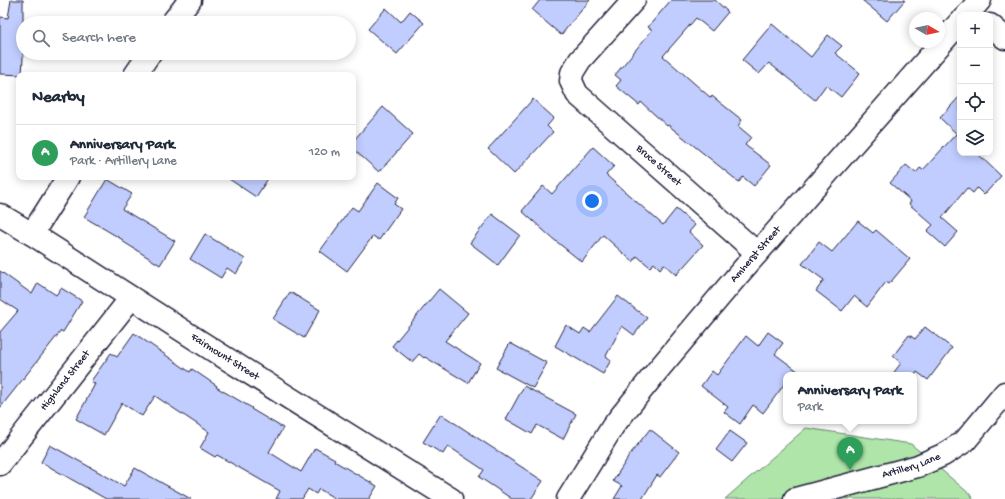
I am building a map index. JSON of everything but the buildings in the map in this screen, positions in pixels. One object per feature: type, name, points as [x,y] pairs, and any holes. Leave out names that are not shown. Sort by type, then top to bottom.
[{"type":"street","points":[[177,16],[190,0]]},
{"type":"street","name":"Bruce Street","points":[[634,0],[580,60],[572,73],[571,81],[574,88],[577,94],[757,253]]},
{"type":"street","name":"Amherst Street","points":[[568,499],[613,426],[628,406],[757,253],[970,10]]},
{"type":"street","points":[[993,28],[1005,38]]},
{"type":"street","points":[[137,72],[145,60]]},
{"type":"street","points":[[32,234],[66,180]]},
{"type":"street","name":"Fairmount Street","points":[[0,214],[287,397],[451,499]]},
{"type":"street","name":"Highland Street","points":[[0,464],[131,298]]},
{"type":"street","name":"Artillery Lane","points":[[795,499],[918,466],[943,455],[965,441],[1005,393]]},
{"type":"green space","points":[[806,428],[911,444],[972,496],[973,499],[725,499]]},
{"type":"place","name":"Anniversary Park","points":[[850,470]]}]
